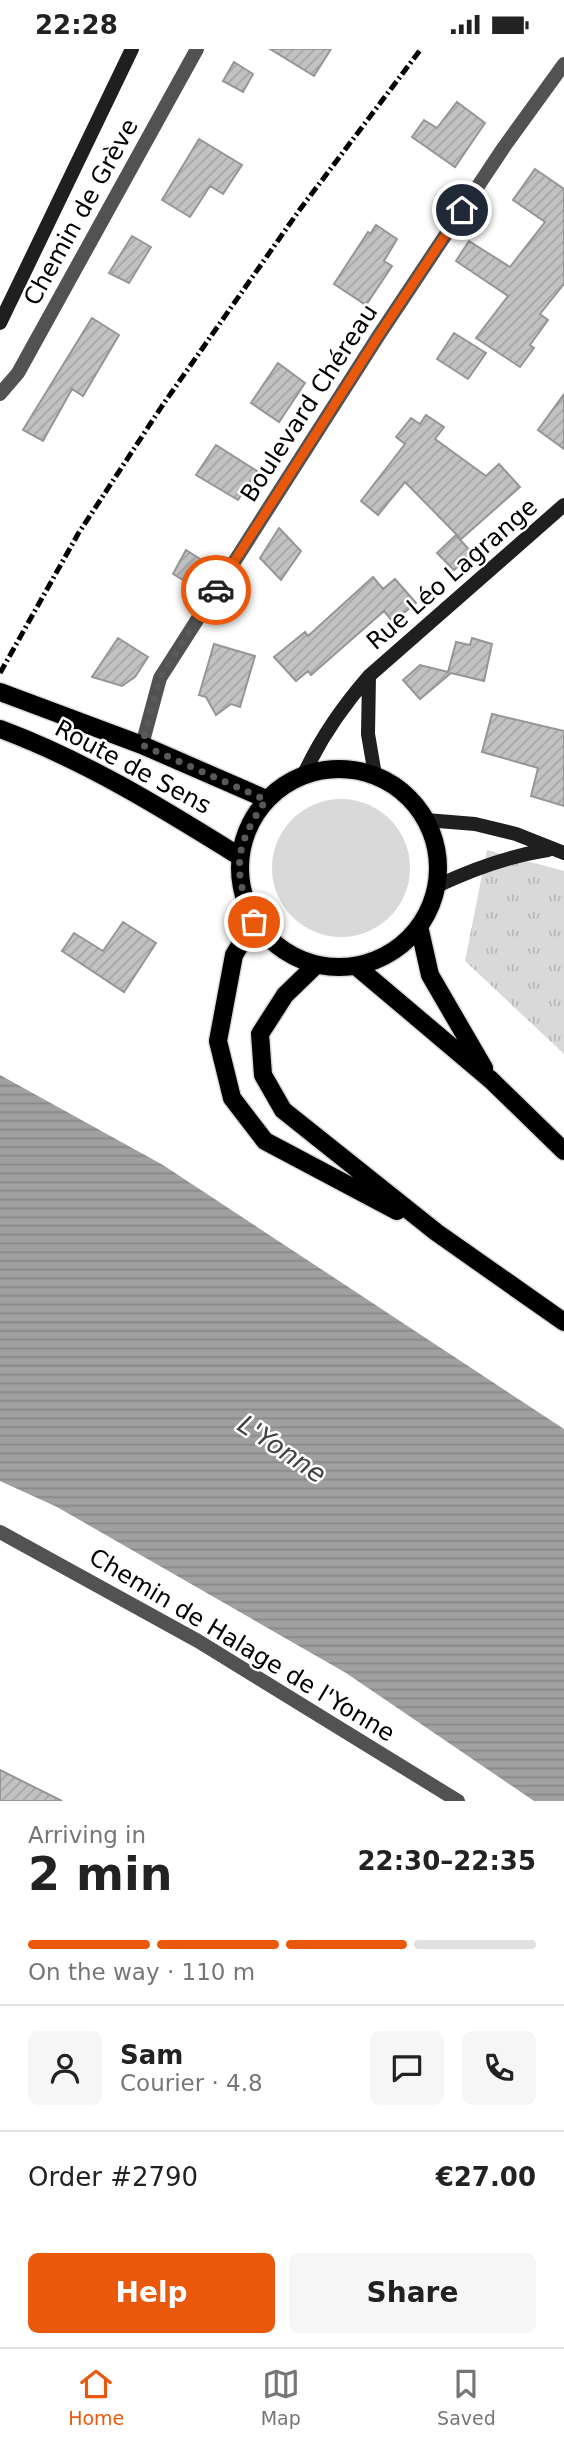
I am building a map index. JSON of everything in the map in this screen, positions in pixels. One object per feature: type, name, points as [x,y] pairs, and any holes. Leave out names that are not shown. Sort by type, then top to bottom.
[{"type":"main road","name":"Chemin de Grève","points":[[0,323],[132,49]]},
{"type":"main road","name":"Rue Léo Lagrange","points":[[304,774],[342,706],[369,676],[564,505]]},
{"type":"main road","name":"Rue Léo Lagrange","points":[[369,676],[368,734],[376,775]]},
{"type":"main road","name":"Route de Sens","points":[[0,692],[142,745],[266,800]]},
{"type":"main road","name":"Route de Sens","points":[[0,729],[46,746],[114,781],[239,856]]},
{"type":"main road","points":[[327,769],[352,769],[376,775],[413,801],[426,820],[435,841],[437,886],[430,907],[419,926],[402,945],[380,958],[356,966],[336,968],[316,965],[292,956],[271,941],[254,922],[241,890],[239,856],[248,825],[266,800],[284,785],[304,774],[327,769]]},
{"type":"main road","points":[[426,820],[475,824],[516,834],[557,851]]},
{"type":"main road","points":[[437,886],[481,866],[522,854],[557,851]]},
{"type":"main road","points":[[254,922],[234,955],[218,1041],[232,1098],[265,1141],[436,1232]]},
{"type":"main road","points":[[419,926],[430,975],[491,1080]]},
{"type":"main road","points":[[316,965],[285,995],[260,1034],[263,1075],[283,1110],[436,1232],[564,1322]]},
{"type":"main road","points":[[356,966],[491,1080],[564,1151]]},
{"type":"street","name":"Chemin de Grève","points":[[0,394],[18,373],[197,49]]},
{"type":"street","name":"Boulevard Chéreau","points":[[142,745],[160,678],[379,335],[504,147],[564,64]]},
{"type":"street","name":"Chemin de Halage de l'Yonne","points":[[0,1532],[198,1641],[458,1801]]},
{"type":"green space","points":[[341,799],[367,804],[390,819],[405,842],[410,868],[405,894],[390,917],[367,932],[341,937],[315,932],[292,917],[277,894],[272,868],[277,842],[292,819],[315,804]]},
{"type":"green space","points":[[487,850],[564,871],[564,1054],[465,961]]},
{"type":"water","name":"L'Yonne","points":[[0,1075],[163,1165],[564,1429],[564,1801],[534,1801],[346,1673],[57,1507],[0,1481]]},
{"type":"building","points":[[270,49],[331,49],[314,76]]},
{"type":"building","points":[[234,62],[253,74],[243,92],[223,81]]},
{"type":"building","points":[[457,102],[485,123],[455,167],[412,137],[424,120],[437,128]]},
{"type":"building","points":[[199,139],[242,165],[223,194],[210,186],[190,217],[162,200]]},
{"type":"building","points":[[535,169],[564,189],[564,284],[540,314],[548,320],[530,345],[534,348],[520,367],[476,338],[508,296],[456,261],[469,241],[510,267],[545,222],[513,200]]},
{"type":"building","points":[[376,225],[397,239],[384,261],[392,266],[366,305],[334,284],[368,232],[370,234]]},
{"type":"building","points":[[132,236],[151,247],[129,283],[109,273]]},
{"type":"building","points":[[92,318],[119,335],[83,396],[72,389],[43,441],[23,430]]},
{"type":"building","points":[[454,333],[486,353],[468,379],[437,359]]},
{"type":"building","points":[[278,363],[305,383],[279,422],[251,403]]},
{"type":"building","points":[[564,394],[564,449],[538,430]]},
{"type":"building","points":[[426,415],[444,427],[435,439],[486,476],[499,464],[520,487],[461,539],[405,482],[378,515],[361,501],[405,444],[396,437],[411,418],[420,424]]},
{"type":"building","points":[[216,445],[257,471],[238,500],[196,475]]},
{"type":"building","points":[[279,528],[301,551],[281,580],[260,558]]},
{"type":"building","points":[[456,535],[472,553],[454,570],[437,553]]},
{"type":"building","points":[[186,550],[208,564],[193,586],[173,574]]},
{"type":"building","points":[[373,577],[383,589],[395,579],[416,603],[393,622],[384,611],[311,675],[308,671],[296,681],[274,657],[305,632],[308,636]]},
{"type":"building","points":[[118,638],[148,657],[135,677],[122,686],[92,677]]},
{"type":"building","points":[[472,638],[492,644],[484,681],[451,673],[420,699],[403,680],[420,665],[448,672],[456,642],[470,645]]},
{"type":"building","points":[[214,644],[255,656],[240,707],[231,704],[216,715],[206,697],[199,695]]},
{"type":"building","points":[[492,714],[564,731],[564,806],[531,796],[538,768],[482,752]]},
{"type":"building","points":[[123,922],[156,943],[124,992],[62,951],[74,933],[103,951]]},
{"type":"building","points":[[0,1770],[62,1801],[0,1801]]},
{"type":"railway","points":[[0,673],[78,534],[162,406],[298,212],[421,49]]},
{"type":"way so far","points":[[216,590],[160,678],[142,745],[266,800],[248,825],[239,856],[241,890],[254,922]]},
{"type":"route","points":[[216,590],[462,210]]}]
